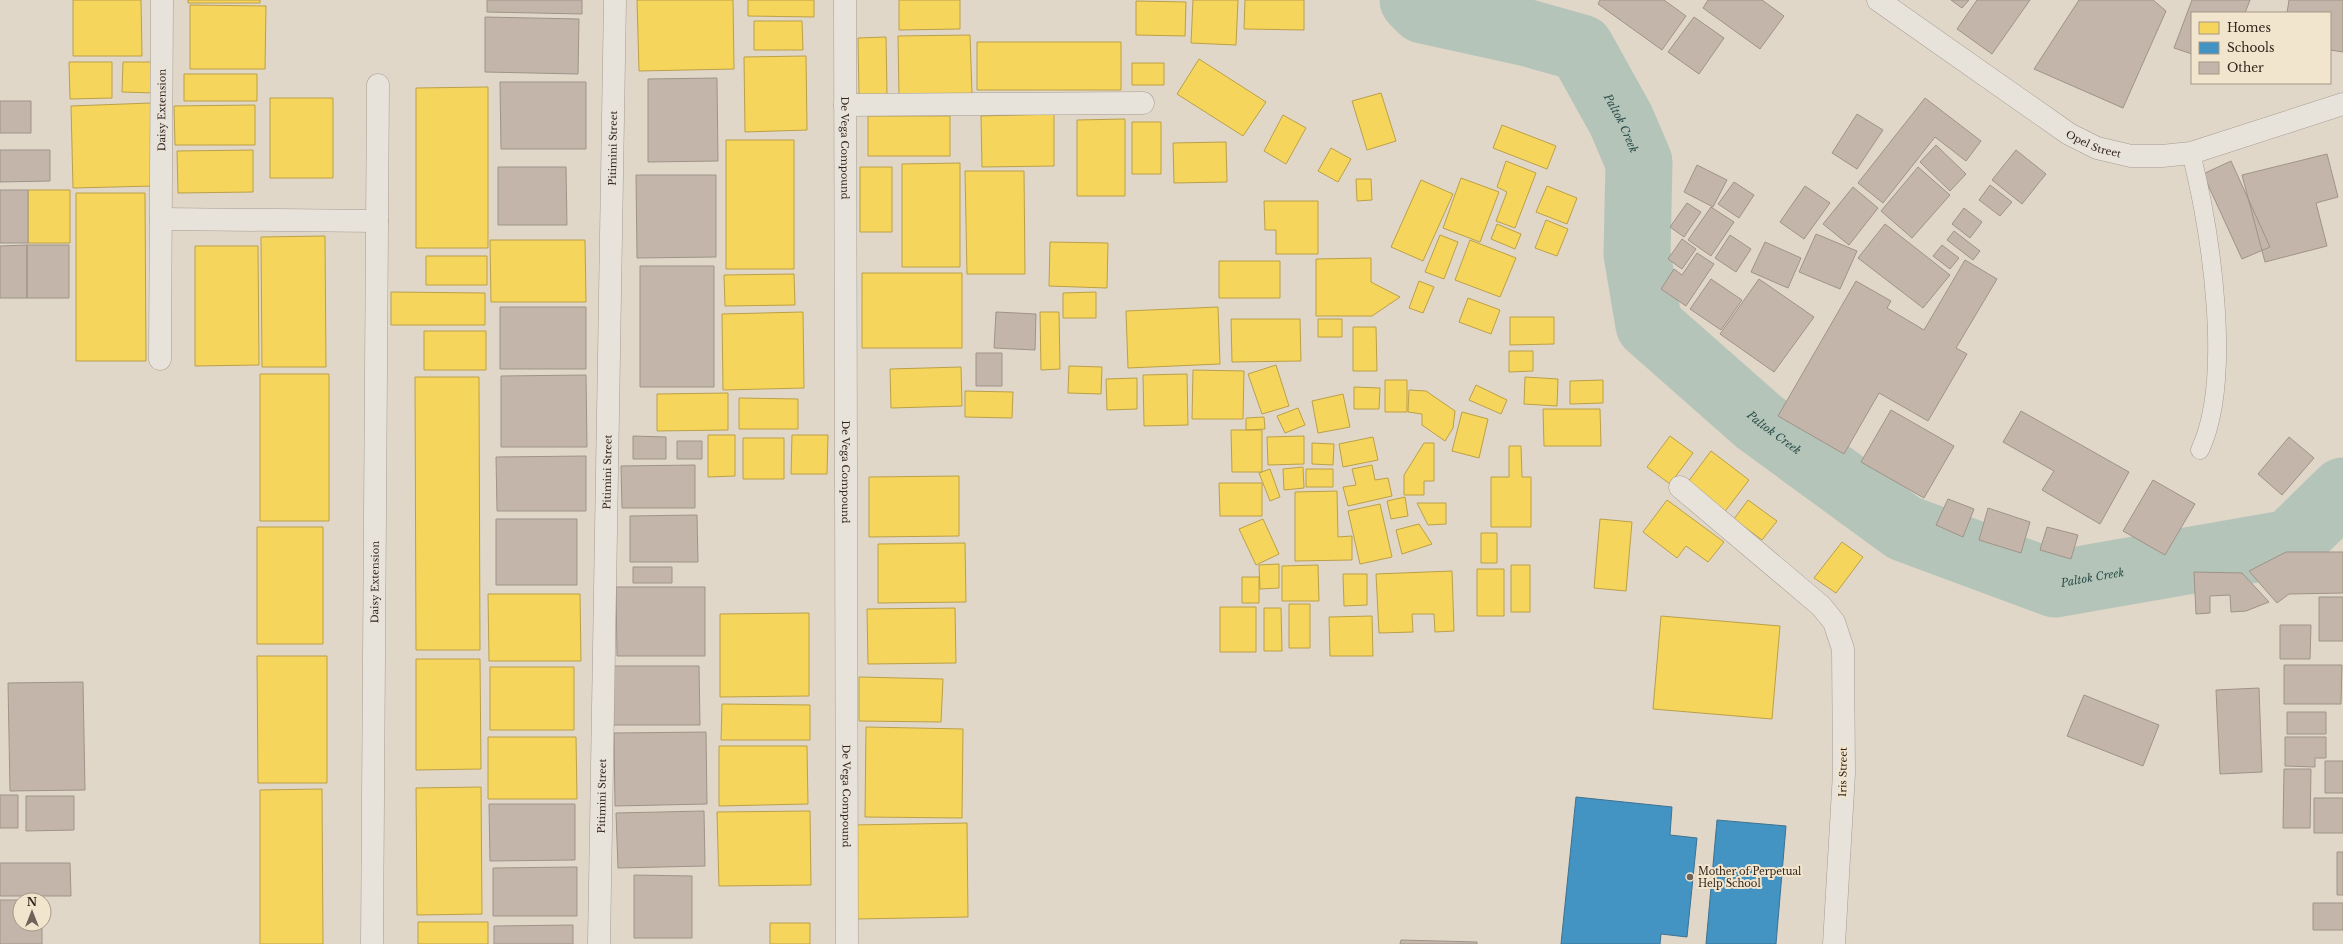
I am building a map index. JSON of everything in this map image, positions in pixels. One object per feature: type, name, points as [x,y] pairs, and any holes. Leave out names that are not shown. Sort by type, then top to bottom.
[{"type":"street","name":"Daisy Extension","points":[[160,359],[162,0]]},
{"type":"street","name":"Pitimini Street","points":[[599,944],[615,0]]},
{"type":"street","name":"De Vega Compound","points":[[845,0],[847,944]]},
{"type":"street","name":"Opel Street","points":[[1878,0],[2069,134],[2097,148],[2131,156],[2162,156],[2191,153],[2343,104]]},
{"type":"street","name":"Daisy Extension","points":[[372,944],[378,85]]},
{"type":"street","points":[[845,105],[1143,103]]},
{"type":"street","points":[[161,219],[377,220]]},
{"type":"street","name":"Iris Street","points":[[1680,487],[1821,606],[1834,622],[1843,649],[1844,773],[1834,944]]},
{"type":"lane","points":[[2191,153],[2198,183],[2212,267],[2216,332],[2215,387],[2212,413],[2207,435],[2200,450]]},
{"type":"building: Homes","points":[[73,0],[141,0],[142,56],[73,56]]},
{"type":"building: Homes","points":[[188,0],[260,0],[260,3],[188,3]]},
{"type":"building: Homes","points":[[637,0],[733,0],[734,69],[639,71]]},
{"type":"building: Homes","points":[[748,0],[814,0],[814,17],[748,16]]},
{"type":"building: Homes","points":[[899,0],[960,0],[960,29],[899,30]]},
{"type":"building: Homes","points":[[1193,0],[1238,0],[1236,45],[1191,43]]},
{"type":"building: Homes","points":[[1245,0],[1304,0],[1304,30],[1244,29]]},
{"type":"building: Homes","points":[[1136,1],[1186,2],[1185,36],[1136,35]]},
{"type":"building: Homes","points":[[190,5],[266,6],[265,69],[190,69]]},
{"type":"building: Homes","points":[[754,21],[802,21],[803,50],[754,50]]},
{"type":"building: Homes","points":[[970,35],[972,94],[899,95],[898,36]]},
{"type":"building: Homes","points":[[886,37],[887,95],[859,96],[858,38]]},
{"type":"building: Homes","points":[[977,42],[1121,42],[1121,90],[977,90]]},
{"type":"building: Homes","points":[[806,56],[807,130],[745,132],[744,57]]},
{"type":"building: Homes","points":[[1199,59],[1266,102],[1243,136],[1177,94]]},
{"type":"building: Homes","points":[[69,62],[112,62],[112,98],[70,99]]},
{"type":"building: Homes","points":[[123,62],[156,62],[155,93],[122,92]]},
{"type":"building: Homes","points":[[1132,63],[1164,63],[1164,85],[1132,85]]},
{"type":"building: Homes","points":[[184,74],[257,74],[257,101],[184,101]]},
{"type":"building: Homes","points":[[488,87],[488,248],[416,248],[416,88]]},
{"type":"building: Homes","points":[[1381,93],[1396,141],[1367,150],[1352,101]]},
{"type":"building: Homes","points":[[270,98],[333,98],[333,178],[270,178]]},
{"type":"building: Homes","points":[[151,103],[153,186],[73,188],[71,106]]},
{"type":"building: Homes","points":[[255,105],[255,145],[175,145],[174,106]]},
{"type":"building: Homes","points":[[1054,114],[1054,166],[982,167],[981,116]]},
{"type":"building: Homes","points":[[1283,115],[1306,128],[1286,164],[1264,151]]},
{"type":"building: Homes","points":[[868,116],[950,116],[950,156],[868,156]]},
{"type":"building: Homes","points":[[1125,119],[1125,196],[1077,196],[1077,120]]},
{"type":"building: Homes","points":[[1132,122],[1161,122],[1161,174],[1132,174]]},
{"type":"building: Homes","points":[[1502,125],[1556,146],[1547,169],[1493,148]]},
{"type":"building: Homes","points":[[726,140],[794,140],[794,269],[726,269]]},
{"type":"building: Homes","points":[[1226,142],[1227,182],[1174,183],[1173,143]]},
{"type":"building: Homes","points":[[1331,148],[1351,159],[1338,182],[1318,171]]},
{"type":"building: Homes","points":[[253,150],[253,192],[178,193],[177,151]]},
{"type":"building: Homes","points":[[1506,161],[1536,173],[1515,228],[1496,221],[1507,192],[1497,187]]},
{"type":"building: Homes","points":[[960,163],[960,267],[902,267],[902,164]]},
{"type":"building: Homes","points":[[860,167],[892,167],[892,232],[860,232]]},
{"type":"building: Homes","points":[[965,171],[1024,171],[1025,274],[967,274]]},
{"type":"building: Homes","points":[[1461,178],[1499,192],[1480,242],[1443,228]]},
{"type":"building: Homes","points":[[1356,179],[1371,179],[1372,200],[1357,201]]},
{"type":"building: Homes","points":[[1421,180],[1453,194],[1423,261],[1391,247]]},
{"type":"building: Homes","points":[[1547,186],[1577,198],[1567,224],[1536,212]]},
{"type":"building: Homes","points":[[28,190],[70,190],[70,243],[28,243]]},
{"type":"building: Homes","points":[[76,193],[145,193],[146,361],[76,361]]},
{"type":"building: Homes","points":[[1264,201],[1318,201],[1318,254],[1276,254],[1276,230],[1265,230]]},
{"type":"building: Homes","points":[[1546,220],[1568,229],[1557,256],[1535,248]]},
{"type":"building: Homes","points":[[1497,224],[1521,234],[1515,249],[1491,239]]},
{"type":"building: Homes","points":[[1440,235],[1458,242],[1444,279],[1425,272]]},
{"type":"building: Homes","points":[[325,236],[326,367],[262,367],[261,237]]},
{"type":"building: Homes","points":[[490,240],[585,240],[586,302],[491,302]]},
{"type":"building: Homes","points":[[1470,240],[1516,258],[1500,297],[1455,280]]},
{"type":"building: Homes","points":[[1050,242],[1108,243],[1107,288],[1049,286]]},
{"type":"building: Homes","points":[[195,246],[258,246],[259,365],[195,366]]},
{"type":"building: Homes","points":[[426,256],[487,256],[487,285],[426,285]]},
{"type":"building: Homes","points":[[1371,258],[1371,282],[1400,297],[1372,316],[1316,316],[1316,259]]},
{"type":"building: Homes","points":[[1219,261],[1280,261],[1280,298],[1219,298]]},
{"type":"building: Homes","points":[[862,273],[962,273],[962,348],[862,348]]},
{"type":"building: Homes","points":[[794,274],[795,305],[725,306],[724,275]]},
{"type":"building: Homes","points":[[1419,281],[1434,287],[1423,313],[1409,308]]},
{"type":"building: Homes","points":[[391,292],[485,293],[485,325],[391,325]]},
{"type":"building: Homes","points":[[1096,292],[1096,318],[1063,318],[1063,293]]},
{"type":"building: Homes","points":[[1468,298],[1500,310],[1491,334],[1459,322]]},
{"type":"building: Homes","points":[[1218,307],[1220,364],[1128,368],[1126,311]]},
{"type":"building: Homes","points":[[803,312],[804,388],[723,390],[722,314]]},
{"type":"building: Homes","points":[[1040,312],[1059,312],[1060,369],[1041,370]]},
{"type":"building: Homes","points":[[1510,317],[1554,317],[1554,344],[1510,345]]},
{"type":"building: Homes","points":[[1231,319],[1300,319],[1301,361],[1232,362]]},
{"type":"building: Homes","points":[[1318,319],[1342,319],[1342,337],[1318,337]]},
{"type":"building: Homes","points":[[1353,327],[1376,327],[1377,371],[1353,371]]},
{"type":"building: Homes","points":[[424,331],[486,331],[486,370],[424,370]]},
{"type":"building: Homes","points":[[1509,351],[1533,351],[1533,371],[1509,372]]},
{"type":"building: Homes","points":[[1276,365],[1289,406],[1262,414],[1248,374]]},
{"type":"building: Homes","points":[[1069,366],[1102,367],[1101,394],[1068,393]]},
{"type":"building: Homes","points":[[961,367],[962,406],[891,408],[890,369]]},
{"type":"building: Homes","points":[[1193,370],[1244,371],[1243,419],[1192,419]]},
{"type":"building: Homes","points":[[260,374],[329,374],[329,521],[260,521]]},
{"type":"building: Homes","points":[[1187,374],[1188,425],[1144,426],[1143,375]]},
{"type":"building: Homes","points":[[415,377],[479,377],[480,650],[416,650]]},
{"type":"building: Homes","points":[[1525,377],[1558,379],[1557,406],[1524,404]]},
{"type":"building: Homes","points":[[1137,378],[1137,409],[1107,410],[1106,379]]},
{"type":"building: Homes","points":[[1385,380],[1407,380],[1407,412],[1385,412]]},
{"type":"building: Homes","points":[[1603,380],[1603,403],[1570,404],[1570,381]]},
{"type":"building: Homes","points":[[1476,385],[1507,400],[1501,414],[1469,400]]},
{"type":"building: Homes","points":[[1354,387],[1380,388],[1379,409],[1354,409]]},
{"type":"building: Homes","points":[[1409,390],[1426,391],[1455,411],[1453,428],[1445,441],[1422,425],[1422,414],[1408,412]]},
{"type":"building: Homes","points":[[965,391],[1013,392],[1012,418],[965,417]]},
{"type":"building: Homes","points":[[728,393],[728,430],[657,431],[657,394]]},
{"type":"building: Homes","points":[[1343,394],[1350,427],[1318,433],[1312,401]]},
{"type":"building: Homes","points":[[739,398],[798,399],[798,429],[739,429]]},
{"type":"building: Homes","points":[[1298,408],[1305,425],[1285,433],[1277,416]]},
{"type":"building: Homes","points":[[1543,409],[1600,409],[1601,446],[1544,446]]},
{"type":"building: Homes","points":[[1462,412],[1488,419],[1479,458],[1452,451]]},
{"type":"building: Homes","points":[[1264,417],[1265,429],[1246,430],[1246,418]]},
{"type":"building: Homes","points":[[1231,430],[1262,430],[1262,472],[1232,472]]},
{"type":"building: Homes","points":[[708,435],[735,435],[735,476],[708,477]]},
{"type":"building: Homes","points":[[792,435],[828,435],[827,474],[791,474]]},
{"type":"building: Homes","points":[[1304,436],[1304,464],[1268,465],[1267,437]]},
{"type":"building: Homes","points":[[1670,436],[1693,453],[1670,484],[1647,467]]},
{"type":"building: Homes","points":[[1373,437],[1378,460],[1343,467],[1339,444]]},
{"type":"building: Homes","points":[[743,438],[784,438],[784,479],[743,479]]},
{"type":"building: Homes","points":[[1312,443],[1334,444],[1333,465],[1312,464]]},
{"type":"building: Homes","points":[[1424,443],[1434,443],[1434,481],[1424,481],[1424,495],[1404,495],[1404,475]]},
{"type":"building: Homes","points":[[1509,446],[1521,446],[1522,477],[1531,477],[1531,527],[1491,527],[1491,477],[1509,477]]},
{"type":"building: Homes","points":[[1711,451],[1749,480],[1723,514],[1685,486]]},
{"type":"building: Homes","points":[[1372,465],[1375,480],[1388,478],[1392,496],[1348,506],[1343,487],[1356,485],[1352,469]]},
{"type":"building: Homes","points":[[1303,467],[1304,488],[1284,490],[1283,469]]},
{"type":"building: Homes","points":[[1270,469],[1280,497],[1270,501],[1259,473]]},
{"type":"building: Homes","points":[[1306,469],[1333,469],[1333,487],[1306,487]]},
{"type":"building: Homes","points":[[959,476],[959,536],[869,537],[869,477]]},
{"type":"building: Homes","points":[[1219,483],[1262,483],[1262,516],[1220,516]]},
{"type":"building: Homes","points":[[1337,491],[1338,537],[1352,536],[1352,560],[1295,561],[1295,492]]},
{"type":"building: Homes","points":[[1405,497],[1408,516],[1391,519],[1387,501]]},
{"type":"building: Homes","points":[[1667,500],[1724,542],[1708,562],[1686,546],[1677,558],[1643,532]]},
{"type":"building: Homes","points":[[1748,500],[1777,521],[1762,540],[1734,519]]},
{"type":"building: Homes","points":[[1417,503],[1446,503],[1446,524],[1428,525]]},
{"type":"building: Homes","points":[[1380,504],[1392,557],[1360,564],[1348,511]]},
{"type":"building: Homes","points":[[1263,519],[1279,554],[1256,565],[1239,529]]},
{"type":"building: Homes","points":[[1600,519],[1632,522],[1626,591],[1594,588]]},
{"type":"building: Homes","points":[[1419,524],[1432,544],[1402,554],[1396,530]]},
{"type":"building: Homes","points":[[257,527],[323,527],[323,644],[257,644]]},
{"type":"building: Homes","points":[[1481,533],[1497,533],[1497,563],[1481,563]]},
{"type":"building: Homes","points":[[1842,542],[1863,557],[1836,593],[1814,578]]},
{"type":"building: Homes","points":[[965,543],[966,602],[878,603],[878,544]]},
{"type":"building: Homes","points":[[1279,564],[1279,588],[1260,589],[1259,565]]},
{"type":"building: Homes","points":[[1318,565],[1319,601],[1282,601],[1282,566]]},
{"type":"building: Homes","points":[[1511,565],[1530,565],[1530,612],[1511,612]]},
{"type":"building: Homes","points":[[1477,569],[1504,569],[1504,616],[1477,616]]},
{"type":"building: Homes","points":[[1452,571],[1454,631],[1435,632],[1434,614],[1412,614],[1413,632],[1379,633],[1376,574]]},
{"type":"building: Homes","points":[[1343,574],[1367,574],[1367,605],[1344,606]]},
{"type":"building: Homes","points":[[1242,577],[1259,577],[1259,603],[1242,603]]},
{"type":"building: Homes","points":[[488,594],[580,594],[581,661],[489,661]]},
{"type":"building: Homes","points":[[1289,604],[1310,604],[1310,648],[1289,648]]},
{"type":"building: Homes","points":[[1220,607],[1256,607],[1256,652],[1220,652]]},
{"type":"building: Homes","points":[[955,608],[956,663],[868,664],[867,609]]},
{"type":"building: Homes","points":[[1264,608],[1281,608],[1282,651],[1264,651]]},
{"type":"building: Homes","points":[[809,613],[809,696],[720,697],[720,614]]},
{"type":"building: Homes","points":[[1372,616],[1373,656],[1330,656],[1329,617]]},
{"type":"building: Homes","points":[[1661,616],[1780,626],[1772,719],[1653,709]]},
{"type":"building: Homes","points":[[257,656],[327,656],[327,783],[258,783]]},
{"type":"building: Homes","points":[[416,659],[480,659],[481,769],[416,770]]},
{"type":"building: Homes","points":[[490,667],[574,667],[574,730],[490,730]]},
{"type":"building: Homes","points":[[859,677],[943,679],[941,722],[859,721]]},
{"type":"building: Homes","points":[[722,704],[810,705],[810,740],[721,740]]},
{"type":"building: Homes","points":[[866,727],[963,729],[962,818],[865,817]]},
{"type":"building: Homes","points":[[488,737],[576,737],[577,799],[488,799]]},
{"type":"building: Homes","points":[[719,746],[807,746],[808,804],[719,806]]},
{"type":"building: Homes","points":[[481,787],[482,914],[417,915],[416,788]]},
{"type":"building: Homes","points":[[322,789],[323,944],[260,944],[260,790]]},
{"type":"building: Homes","points":[[810,811],[811,885],[719,886],[717,812]]},
{"type":"building: Homes","points":[[967,823],[968,917],[855,919],[854,825]]},
{"type":"building: Homes","points":[[418,922],[488,922],[488,944],[418,944]]},
{"type":"building: Homes","points":[[770,923],[810,923],[810,944],[770,944]]},
{"type":"building: Schools","points":[[1576,797],[1672,807],[1670,835],[1697,838],[1687,937],[1661,934],[1660,944],[1561,944]]},
{"type":"building: Schools","points":[[1717,820],[1786,826],[1776,944],[1706,944]]},
{"type":"building: Other","points":[[487,0],[582,0],[582,14],[487,12]]},
{"type":"building: Other","points":[[1600,0],[1664,0],[1686,16],[1662,50],[1598,4]]},
{"type":"building: Other","points":[[1708,0],[1762,0],[1784,16],[1760,49],[1703,8]]},
{"type":"building: Other","points":[[1951,0],[1969,0],[1962,8]]},
{"type":"building: Other","points":[[1977,0],[2030,0],[1992,54],[1957,29]]},
{"type":"building: Other","points":[[2079,0],[2153,0],[2166,11],[2123,108],[2034,69]]},
{"type":"building: Other","points":[[2192,0],[2250,0],[2245,12],[2191,12],[2191,54],[2174,48]]},
{"type":"building: Other","points":[[2289,0],[2343,0],[2343,52],[2331,50],[2331,12],[2287,12]]},
{"type":"building: Other","points":[[485,17],[579,19],[578,74],[485,72]]},
{"type":"building: Other","points":[[1694,17],[1724,38],[1699,74],[1668,52]]},
{"type":"building: Other","points":[[717,78],[718,161],[648,162],[648,79]]},
{"type":"building: Other","points":[[500,82],[586,82],[586,149],[501,149]]},
{"type":"building: Other","points":[[1925,98],[1981,141],[1966,161],[1935,137],[1883,203],[1858,183]]},
{"type":"building: Other","points":[[0,101],[31,101],[31,133],[0,133]]},
{"type":"building: Other","points":[[1857,114],[1883,130],[1857,169],[1832,153]]},
{"type":"building: Other","points":[[1936,145],[1966,174],[1950,191],[1920,162]]},
{"type":"building: Other","points":[[0,150],[50,150],[50,181],[0,182]]},
{"type":"building: Other","points":[[2016,150],[2046,174],[2022,204],[1992,180]]},
{"type":"building: Other","points":[[2327,154],[2338,197],[2316,203],[2327,246],[2265,262],[2242,175]]},
{"type":"building: Other","points":[[2231,161],[2270,247],[2242,259],[2203,174]]},
{"type":"building: Other","points":[[1697,165],[1727,180],[1713,207],[1684,192]]},
{"type":"building: Other","points":[[498,167],[566,167],[567,225],[498,225]]},
{"type":"building: Other","points":[[1918,167],[1950,195],[1912,238],[1881,211]]},
{"type":"building: Other","points":[[636,175],[716,175],[716,257],[637,258]]},
{"type":"building: Other","points":[[1734,182],[1754,195],[1739,218],[1718,204]]},
{"type":"building: Other","points":[[1990,185],[2012,202],[2000,216],[1979,200]]},
{"type":"building: Other","points":[[1805,186],[1830,203],[1804,239],[1780,222]]},
{"type":"building: Other","points":[[1853,187],[1878,208],[1849,245],[1823,224]]},
{"type":"building: Other","points":[[0,190],[28,190],[28,243],[0,243]]},
{"type":"building: Other","points":[[1687,203],[1701,212],[1684,237],[1670,227]]},
{"type":"building: Other","points":[[1711,207],[1734,222],[1711,256],[1688,240]]},
{"type":"building: Other","points":[[1964,208],[1982,222],[1970,238],[1952,224]]},
{"type":"building: Other","points":[[1885,224],[1950,275],[1923,308],[1858,258]]},
{"type":"building: Other","points":[[1954,231],[1980,251],[1973,260],[1947,240]]},
{"type":"building: Other","points":[[1816,234],[1857,251],[1840,289],[1799,272]]},
{"type":"building: Other","points":[[1730,235],[1751,249],[1736,272],[1715,258]]},
{"type":"building: Other","points":[[1682,239],[1696,249],[1682,269],[1668,259]]},
{"type":"building: Other","points":[[1765,242],[1801,258],[1788,288],[1751,272]]},
{"type":"building: Other","points":[[27,245],[69,245],[69,298],[27,298]]},
{"type":"building: Other","points":[[27,245],[27,298],[0,298],[0,246]]},
{"type":"building: Other","points":[[1942,245],[1959,258],[1950,269],[1933,256]]},
{"type":"building: Other","points":[[1697,253],[1714,264],[1686,306],[1661,289],[1674,269],[1682,275]]},
{"type":"building: Other","points":[[1965,260],[1997,279],[1956,348],[1967,354],[1928,421],[1879,393],[1844,454],[1778,416],[1856,281],[1891,301],[1887,308],[1924,330]]},
{"type":"building: Other","points":[[640,266],[714,266],[714,387],[640,387]]},
{"type":"building: Other","points":[[1711,279],[1742,300],[1721,330],[1690,309]]},
{"type":"building: Other","points":[[1759,279],[1814,317],[1774,372],[1720,334]]},
{"type":"building: Other","points":[[500,307],[586,307],[586,369],[500,369]]},
{"type":"building: Other","points":[[996,312],[1036,314],[1035,350],[994,348]]},
{"type":"building: Other","points":[[976,353],[1002,353],[1002,386],[976,386]]},
{"type":"building: Other","points":[[586,375],[587,447],[501,447],[501,376]]},
{"type":"building: Other","points":[[1891,410],[1954,446],[1924,498],[1861,462]]},
{"type":"building: Other","points":[[2021,411],[2129,472],[2100,524],[2042,490],[2054,471],[2003,442]]},
{"type":"building: Other","points":[[633,436],[666,437],[666,459],[633,459]]},
{"type":"building: Other","points":[[2289,437],[2314,458],[2282,495],[2258,474]]},
{"type":"building: Other","points":[[677,441],[702,441],[702,459],[677,459]]},
{"type":"building: Other","points":[[586,456],[586,511],[497,511],[496,457]]},
{"type":"building: Other","points":[[695,465],[695,508],[622,508],[621,466]]},
{"type":"building: Other","points":[[2153,480],[2195,504],[2165,555],[2123,531]]},
{"type":"building: Other","points":[[1948,499],[1974,509],[1963,537],[1936,525]]},
{"type":"building: Other","points":[[1988,508],[2030,522],[2021,553],[1979,540]]},
{"type":"building: Other","points":[[697,515],[698,562],[630,562],[630,516]]},
{"type":"building: Other","points":[[496,519],[577,519],[577,585],[496,585]]},
{"type":"building: Other","points":[[2047,527],[2078,535],[2071,559],[2040,550]]},
{"type":"building: Other","points":[[2286,552],[2343,552],[2343,593],[2289,594],[2277,603],[2249,571]]},
{"type":"building: Other","points":[[633,567],[672,567],[672,583],[633,583]]},
{"type":"building: Other","points":[[2194,572],[2242,573],[2269,602],[2246,611],[2231,612],[2230,595],[2210,596],[2210,613],[2196,614]]},
{"type":"building: Other","points":[[616,587],[705,587],[705,656],[617,656]]},
{"type":"building: Other","points":[[2319,597],[2343,597],[2343,641],[2319,641]]},
{"type":"building: Other","points":[[2280,625],[2311,625],[2310,659],[2280,659]]},
{"type":"building: Other","points":[[2284,665],[2342,665],[2341,704],[2284,704]]},
{"type":"building: Other","points":[[613,666],[699,666],[700,725],[613,725]]},
{"type":"building: Other","points":[[83,682],[85,790],[10,791],[8,683]]},
{"type":"building: Other","points":[[2259,688],[2262,772],[2220,774],[2216,690]]},
{"type":"building: Other","points":[[2084,695],[2159,725],[2143,766],[2067,736]]},
{"type":"building: Other","points":[[2287,712],[2326,712],[2326,734],[2287,734]]},
{"type":"building: Other","points":[[706,732],[707,804],[615,806],[614,733]]},
{"type":"building: Other","points":[[2285,737],[2326,737],[2326,758],[2315,758],[2315,767],[2285,766]]},
{"type":"building: Other","points":[[2325,761],[2343,761],[2343,793],[2325,793]]},
{"type":"building: Other","points":[[2284,769],[2311,769],[2310,828],[2283,828]]},
{"type":"building: Other","points":[[0,795],[18,795],[18,828],[0,828]]},
{"type":"building: Other","points":[[26,796],[74,796],[74,830],[26,831]]},
{"type":"building: Other","points":[[2314,798],[2343,798],[2343,833],[2314,833]]},
{"type":"building: Other","points":[[489,804],[575,804],[575,860],[490,861]]},
{"type":"building: Other","points":[[704,811],[705,866],[618,868],[616,813]]},
{"type":"building: Other","points":[[2337,852],[2343,852],[2343,895],[2337,895]]},
{"type":"building: Other","points":[[0,863],[70,863],[71,896],[52,896],[52,892],[12,892],[12,896],[0,896]]},
{"type":"building: Other","points":[[577,867],[577,916],[493,916],[493,868]]},
{"type":"building: Other","points":[[634,875],[692,876],[692,938],[634,938]]},
{"type":"building: Other","points":[[0,900],[12,900],[12,932],[42,932],[42,944],[0,944]]},
{"type":"building: Other","points":[[2313,903],[2343,903],[2343,930],[2313,930]]},
{"type":"building: Other","points":[[573,925],[573,944],[494,944],[494,926]]},
{"type":"building: Other","points":[[1401,940],[1477,942],[1477,944],[1400,944]]},
{"type":"waterway","name":"Paltok Creek","points":[[1413,0],[1423,10],[1528,33],[1581,48],[1621,120],[1639,162],[1637,254],[1649,325],[1759,422],[1904,528],[2055,584],[2290,543],[2343,491]]},
{"type":"place","name":"Mother of Perpetual Help School","points":[[1690,877]]}]
